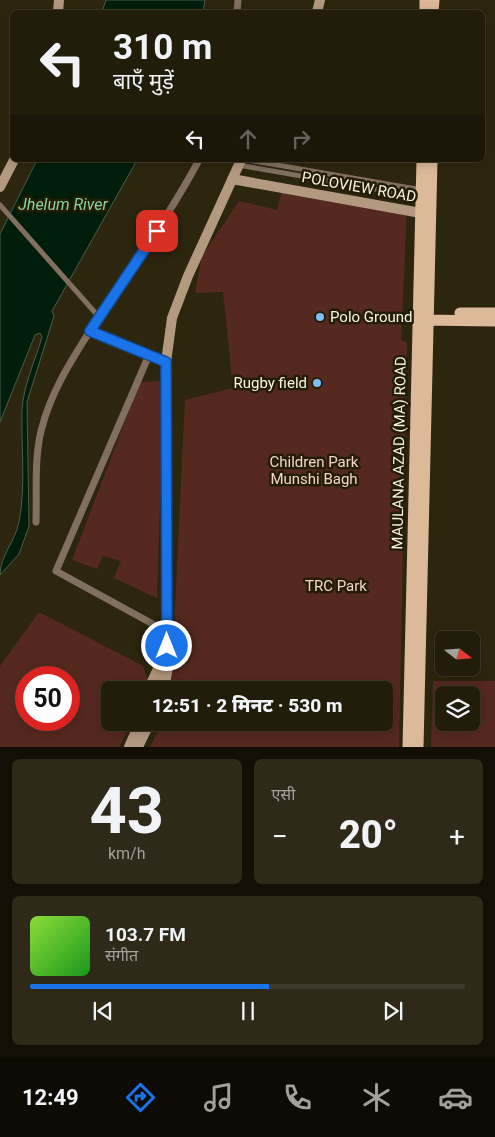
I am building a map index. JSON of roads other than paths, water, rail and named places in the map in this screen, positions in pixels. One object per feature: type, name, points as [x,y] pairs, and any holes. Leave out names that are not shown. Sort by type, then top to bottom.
[{"type":"main road","points":[[0,187],[13,162]]},
{"type":"main road","points":[[159,681],[166,660],[167,637],[166,362],[172,318],[188,276],[232,179],[242,162]]},
{"type":"main road","name":"MAULANA AZAD (MA) ROAD","points":[[418,747],[423,317],[422,162]]},
{"type":"main road","name":"MAULANA AZAD (MA) ROAD","points":[[408,747],[423,317],[432,162]]},
{"type":"main road","name":"POLOVIEW ROAD","points":[[232,179],[421,213]]},
{"type":"main road","points":[[423,317],[495,314]]},
{"type":"main road","points":[[423,317],[495,322]]},
{"type":"main road","points":[[152,681],[161,662],[166,660]]},
{"type":"main road","points":[[166,660],[168,667],[166,681]]},
{"type":"main road","points":[[122,747],[129,731]]},
{"type":"main road","points":[[129,747],[136,731]]},
{"type":"main road","points":[[138,747],[146,731]]},
{"type":"street","points":[[36,522],[36,479],[40,433],[59,381],[90,331],[177,202],[198,162]]},
{"type":"street","points":[[242,162],[422,194]]},
{"type":"street","points":[[242,162],[422,194]]},
{"type":"street","points":[[0,205],[79,296],[100,317]]},
{"type":"street","points":[[90,331],[166,362]]},
{"type":"street","points":[[149,355],[56,571],[150,623],[167,637]]},
{"type":"water","points":[[106,0],[205,0],[203,10],[103,10]]},
{"type":"water","name":"Jhelum River","points":[[36,162],[136,162],[52,311],[54,316],[27,402],[29,526],[19,554],[0,575],[2,562],[19,522],[23,481],[23,402],[42,337],[40,333],[35,335],[0,422],[0,234]]},
{"type":"place","name":"Polo Ground","points":[[320,317]]},
{"type":"place","name":"Rugby field","points":[[317,383]]},
{"type":"park label","name":"Children Park Munshi Bagh","points":[[314,470]]},
{"type":"park label","name":"TRC Park","points":[[336,586]]}]
